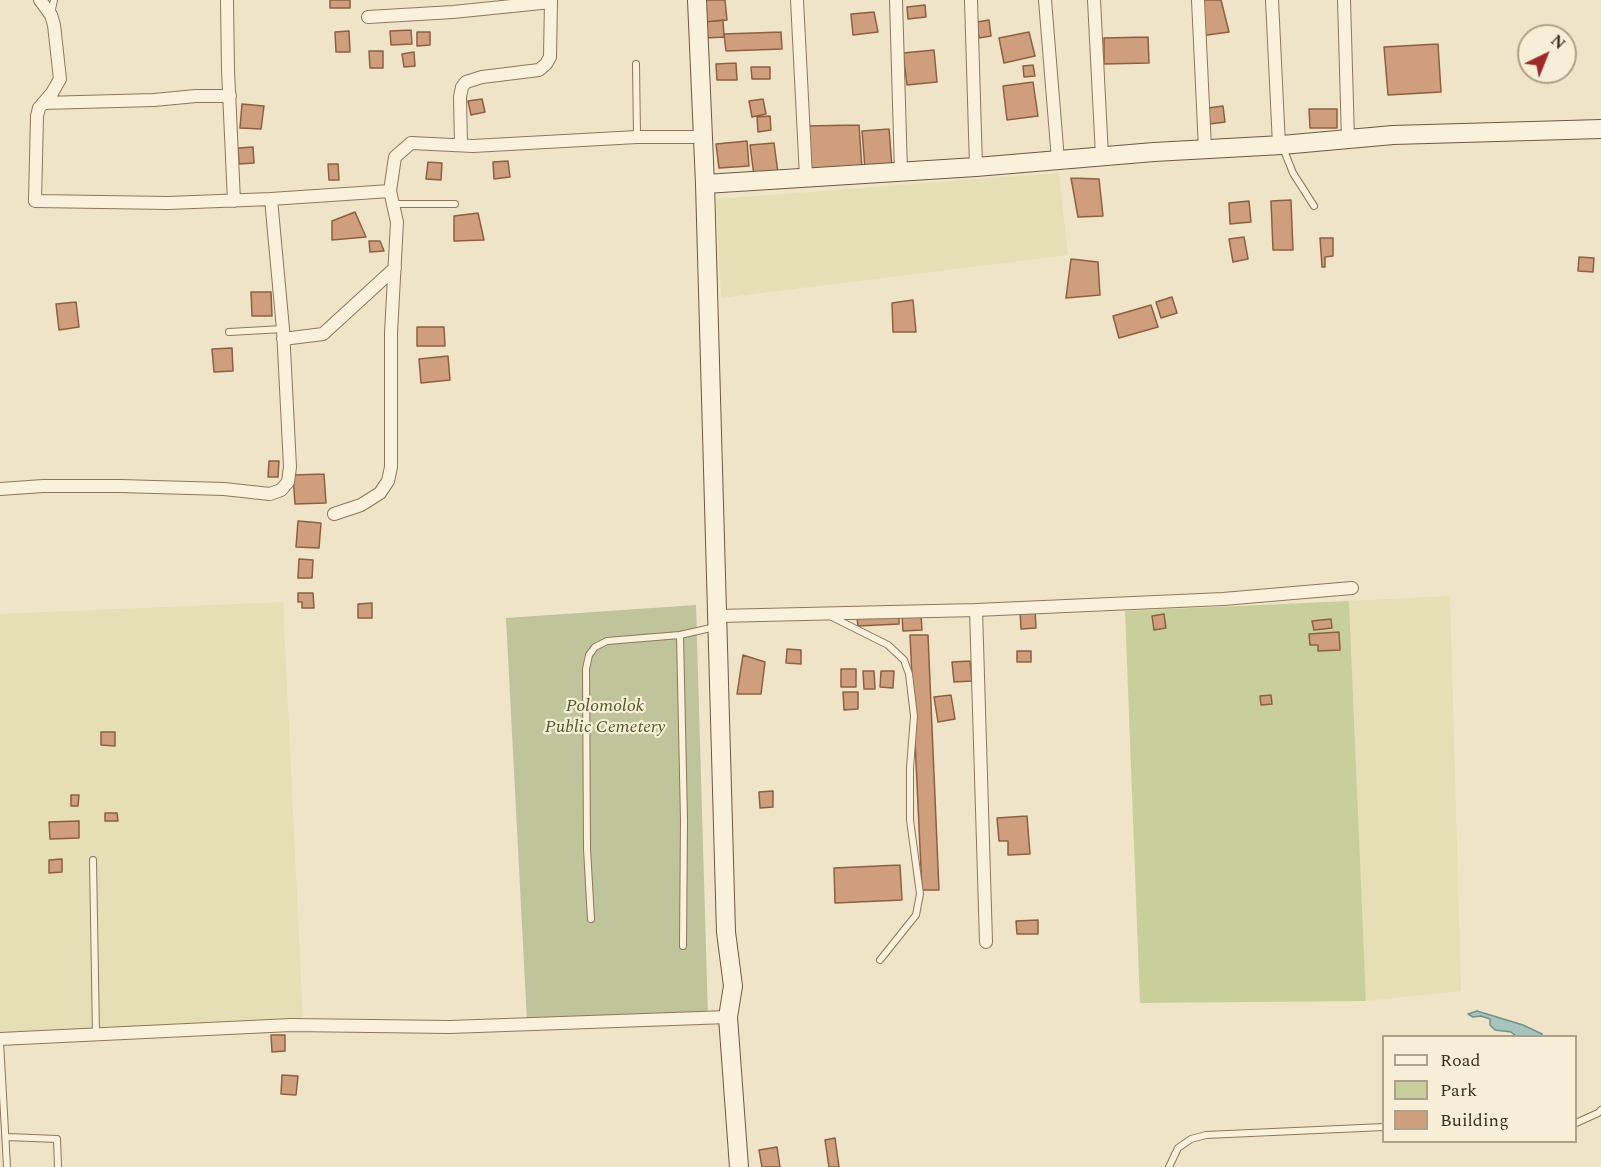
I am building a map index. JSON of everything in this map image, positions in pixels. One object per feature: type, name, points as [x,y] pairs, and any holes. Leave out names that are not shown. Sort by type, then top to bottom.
[{"type":"street","points":[[40,0],[51,15],[58,51],[60,79],[37,116],[35,201],[168,203],[390,191]]},
{"type":"street","points":[[227,0],[234,201]]},
{"type":"street","points":[[697,0],[705,184],[726,932],[733,986],[728,1017],[739,1167]]},
{"type":"street","points":[[797,0],[806,177]]},
{"type":"street","points":[[896,0],[901,171]]},
{"type":"street","points":[[971,0],[976,167]]},
{"type":"street","points":[[1046,0],[1058,160]]},
{"type":"street","points":[[1095,0],[1102,156]]},
{"type":"street","points":[[1198,0],[1205,149]]},
{"type":"street","points":[[1272,0],[1281,145]]},
{"type":"street","points":[[1344,0],[1348,139]]},
{"type":"street","points":[[368,17],[453,12],[551,1],[550,57],[546,64],[539,70],[466,81],[462,87],[460,97],[461,145]]},
{"type":"street","points":[[43,103],[230,96]]},
{"type":"street","points":[[705,184],[976,167],[1393,135],[1601,129]]},
{"type":"street","points":[[334,514],[361,505],[380,493],[388,482],[391,467],[391,333],[397,222],[390,191],[394,157],[411,143],[473,146],[637,137],[703,137]]},
{"type":"street","points":[[0,489],[43,486],[120,486],[224,489],[270,494],[281,490],[288,482],[290,467],[283,334],[272,199]]},
{"type":"street","points":[[283,334],[323,334],[395,268]]},
{"type":"street","points":[[718,621],[823,613],[975,610],[1223,599],[1352,588]]},
{"type":"street","points":[[975,610],[986,942]]},
{"type":"street","points":[[0,1041],[291,1025],[450,1027],[728,1017]]},
{"type":"lane","points":[[51,15],[54,0]]},
{"type":"lane","points":[[636,64],[637,137]]},
{"type":"lane","points":[[1281,145],[1293,173],[1314,206]]},
{"type":"lane","points":[[393,204],[455,204]]},
{"type":"lane","points":[[229,332],[283,334]]},
{"type":"lane","points":[[823,613],[888,645],[904,660],[909,674],[914,716],[910,768],[910,820],[920,894],[915,915],[880,960]]},
{"type":"lane","points":[[591,919],[587,849],[586,669],[589,655],[595,647],[607,641],[680,635],[718,621]]},
{"type":"lane","points":[[680,635],[684,820],[683,946]]},
{"type":"lane","points":[[93,860],[96,1034]]},
{"type":"lane","points":[[0,1041],[7,1167]]},
{"type":"lane","points":[[1577,1122],[1601,1110]]},
{"type":"lane","points":[[1169,1167],[1178,1148],[1191,1139],[1206,1135],[1382,1127]]},
{"type":"lane","points":[[7,1137],[57,1139],[58,1167]]},
{"type":"shaded area","points":[[1059,173],[1068,255],[721,298],[716,199]]},
{"type":"shaded area","points":[[1450,596],[1461,991],[1366,1001],[1349,601]]},
{"type":"shaded area","points":[[283,602],[303,1021],[0,1033],[0,614]]},
{"type":"green space","points":[[1349,601],[1366,1001],[1140,1003],[1125,611]]},
{"type":"green space","name":"Polomolok Public Cemetery","points":[[696,605],[708,1017],[527,1021],[506,618]]},
{"type":"water","points":[[1477,1011],[1523,1025],[1542,1035],[1515,1035],[1511,1032],[1495,1030],[1490,1025],[1490,1019],[1481,1016],[1473,1017],[1468,1014]]},
{"type":"building","points":[[330,0],[350,0],[350,8],[330,8]]},
{"type":"building","points":[[699,0],[725,0],[727,20],[705,22]]},
{"type":"building","points":[[1199,0],[1221,0],[1229,32],[1200,36]]},
{"type":"building","points":[[925,5],[926,17],[908,19],[907,7]]},
{"type":"building","points":[[874,12],[878,32],[853,35],[851,14]]},
{"type":"building","points":[[723,20],[724,37],[706,38],[705,22]]},
{"type":"building","points":[[989,20],[991,36],[979,38],[977,22]]},
{"type":"building","points":[[411,30],[412,44],[391,45],[390,31]]},
{"type":"building","points":[[349,31],[350,52],[336,52],[335,32]]},
{"type":"building","points":[[417,32],[430,32],[430,45],[417,46]]},
{"type":"building","points":[[781,32],[782,49],[726,51],[724,34]]},
{"type":"building","points":[[1029,32],[1035,56],[1004,63],[999,38]]},
{"type":"building","points":[[1148,37],[1149,63],[1104,64],[1104,38]]},
{"type":"building","points":[[1438,44],[1441,92],[1388,95],[1384,47]]},
{"type":"building","points":[[934,50],[937,82],[907,85],[903,53]]},
{"type":"building","points":[[369,51],[383,51],[383,68],[370,68]]},
{"type":"building","points":[[414,52],[415,66],[404,67],[402,54]]},
{"type":"building","points":[[736,63],[737,80],[717,80],[716,64]]},
{"type":"building","points":[[1033,65],[1035,76],[1024,77],[1023,66]]},
{"type":"building","points":[[751,67],[770,67],[770,79],[752,79]]},
{"type":"building","points":[[1033,82],[1038,116],[1007,120],[1003,86]]},
{"type":"building","points":[[482,99],[485,112],[471,115],[468,101]]},
{"type":"building","points":[[763,99],[766,114],[752,117],[749,101]]},
{"type":"building","points":[[242,104],[264,106],[261,129],[240,128]]},
{"type":"building","points":[[1223,106],[1225,122],[1210,124],[1208,108]]},
{"type":"building","points":[[1309,109],[1337,109],[1337,128],[1310,128]]},
{"type":"building","points":[[770,116],[771,130],[758,132],[757,117]]},
{"type":"building","points":[[859,125],[862,168],[807,173],[805,126]]},
{"type":"building","points":[[889,129],[892,167],[865,169],[862,131]]},
{"type":"building","points":[[747,141],[749,166],[719,168],[716,144]]},
{"type":"building","points":[[774,143],[778,173],[754,176],[750,145]]},
{"type":"building","points":[[253,147],[254,163],[239,164],[238,148]]},
{"type":"building","points":[[508,161],[510,177],[494,179],[493,162]]},
{"type":"building","points":[[428,162],[442,163],[441,180],[426,179]]},
{"type":"building","points":[[328,164],[338,164],[339,180],[329,180]]},
{"type":"building","points":[[1071,178],[1099,179],[1103,216],[1078,217]]},
{"type":"building","points":[[1291,200],[1293,250],[1273,250],[1271,201]]},
{"type":"building","points":[[1249,201],[1251,222],[1230,224],[1229,203]]},
{"type":"building","points":[[355,212],[366,237],[332,240],[332,221]]},
{"type":"building","points":[[478,213],[484,240],[454,241],[454,216]]},
{"type":"building","points":[[1244,237],[1248,259],[1233,262],[1229,239]]},
{"type":"building","points":[[1320,238],[1333,238],[1333,256],[1325,257],[1325,267],[1322,267]]},
{"type":"building","points":[[369,241],[380,241],[384,251],[370,252]]},
{"type":"building","points":[[1579,257],[1594,258],[1593,272],[1578,271]]},
{"type":"building","points":[[1071,259],[1098,262],[1100,295],[1066,298]]},
{"type":"building","points":[[251,292],[271,292],[272,316],[252,316]]},
{"type":"building","points":[[1172,297],[1177,313],[1161,318],[1156,302]]},
{"type":"building","points":[[913,300],[916,332],[893,332],[892,303]]},
{"type":"building","points":[[76,302],[79,327],[59,330],[56,304]]},
{"type":"building","points":[[1151,305],[1158,327],[1119,338],[1113,316]]},
{"type":"building","points":[[417,327],[444,327],[445,346],[417,346]]},
{"type":"building","points":[[232,348],[233,371],[214,372],[212,349]]},
{"type":"building","points":[[448,356],[450,380],[421,383],[419,359]]},
{"type":"building","points":[[269,461],[279,461],[278,477],[268,477]]},
{"type":"building","points":[[324,474],[326,503],[295,504],[293,475]]},
{"type":"building","points":[[298,521],[321,523],[319,548],[296,547]]},
{"type":"building","points":[[299,559],[313,560],[312,578],[298,578]]},
{"type":"building","points":[[298,593],[313,593],[314,608],[302,608],[302,602],[298,602]]},
{"type":"building","points":[[372,603],[372,618],[358,618],[358,604]]},
{"type":"building","points":[[1035,609],[1036,628],[1021,629],[1020,610]]},
{"type":"building","points":[[1164,614],[1166,628],[1154,630],[1152,616]]},
{"type":"building","points":[[921,615],[922,630],[903,631],[902,616]]},
{"type":"building","points":[[899,616],[899,624],[858,626],[857,618]]},
{"type":"building","points":[[1331,619],[1332,628],[1314,630],[1312,621]]},
{"type":"building","points":[[1339,632],[1340,650],[1318,651],[1318,645],[1310,645],[1309,634]]},
{"type":"building","points":[[910,635],[928,635],[939,890],[922,890]]},
{"type":"building","points":[[787,649],[801,650],[801,664],[786,663]]},
{"type":"building","points":[[1017,651],[1031,651],[1031,662],[1017,662]]},
{"type":"building","points":[[743,655],[765,662],[761,694],[737,694]]},
{"type":"building","points":[[970,661],[972,681],[954,682],[952,662]]},
{"type":"building","points":[[841,669],[856,669],[856,687],[841,687]]},
{"type":"building","points":[[863,671],[874,671],[875,689],[864,689]]},
{"type":"building","points":[[881,671],[894,671],[893,688],[880,687]]},
{"type":"building","points":[[843,692],[858,692],[858,709],[844,710]]},
{"type":"building","points":[[951,695],[955,719],[938,722],[934,697]]},
{"type":"building","points":[[1271,695],[1272,704],[1261,705],[1260,696]]},
{"type":"building","points":[[101,732],[115,732],[115,746],[101,745]]},
{"type":"building","points":[[773,791],[773,807],[760,808],[759,792]]},
{"type":"building","points":[[71,795],[79,795],[78,806],[71,806]]},
{"type":"building","points":[[105,813],[117,813],[118,821],[105,821]]},
{"type":"building","points":[[1027,816],[1030,854],[1008,855],[1008,841],[999,841],[997,818]]},
{"type":"building","points":[[79,821],[79,838],[50,839],[49,822]]},
{"type":"building","points":[[62,859],[62,872],[49,873],[49,860]]},
{"type":"building","points":[[900,865],[902,900],[835,903],[834,868]]},
{"type":"building","points":[[1038,920],[1038,934],[1017,934],[1016,921]]},
{"type":"building","points":[[271,1035],[285,1035],[285,1051],[272,1052]]},
{"type":"building","points":[[282,1075],[298,1076],[296,1095],[281,1094]]},
{"type":"building","points":[[835,1138],[839,1167],[829,1167],[825,1140]]},
{"type":"building","points":[[777,1147],[780,1167],[762,1167],[759,1150]]}]
